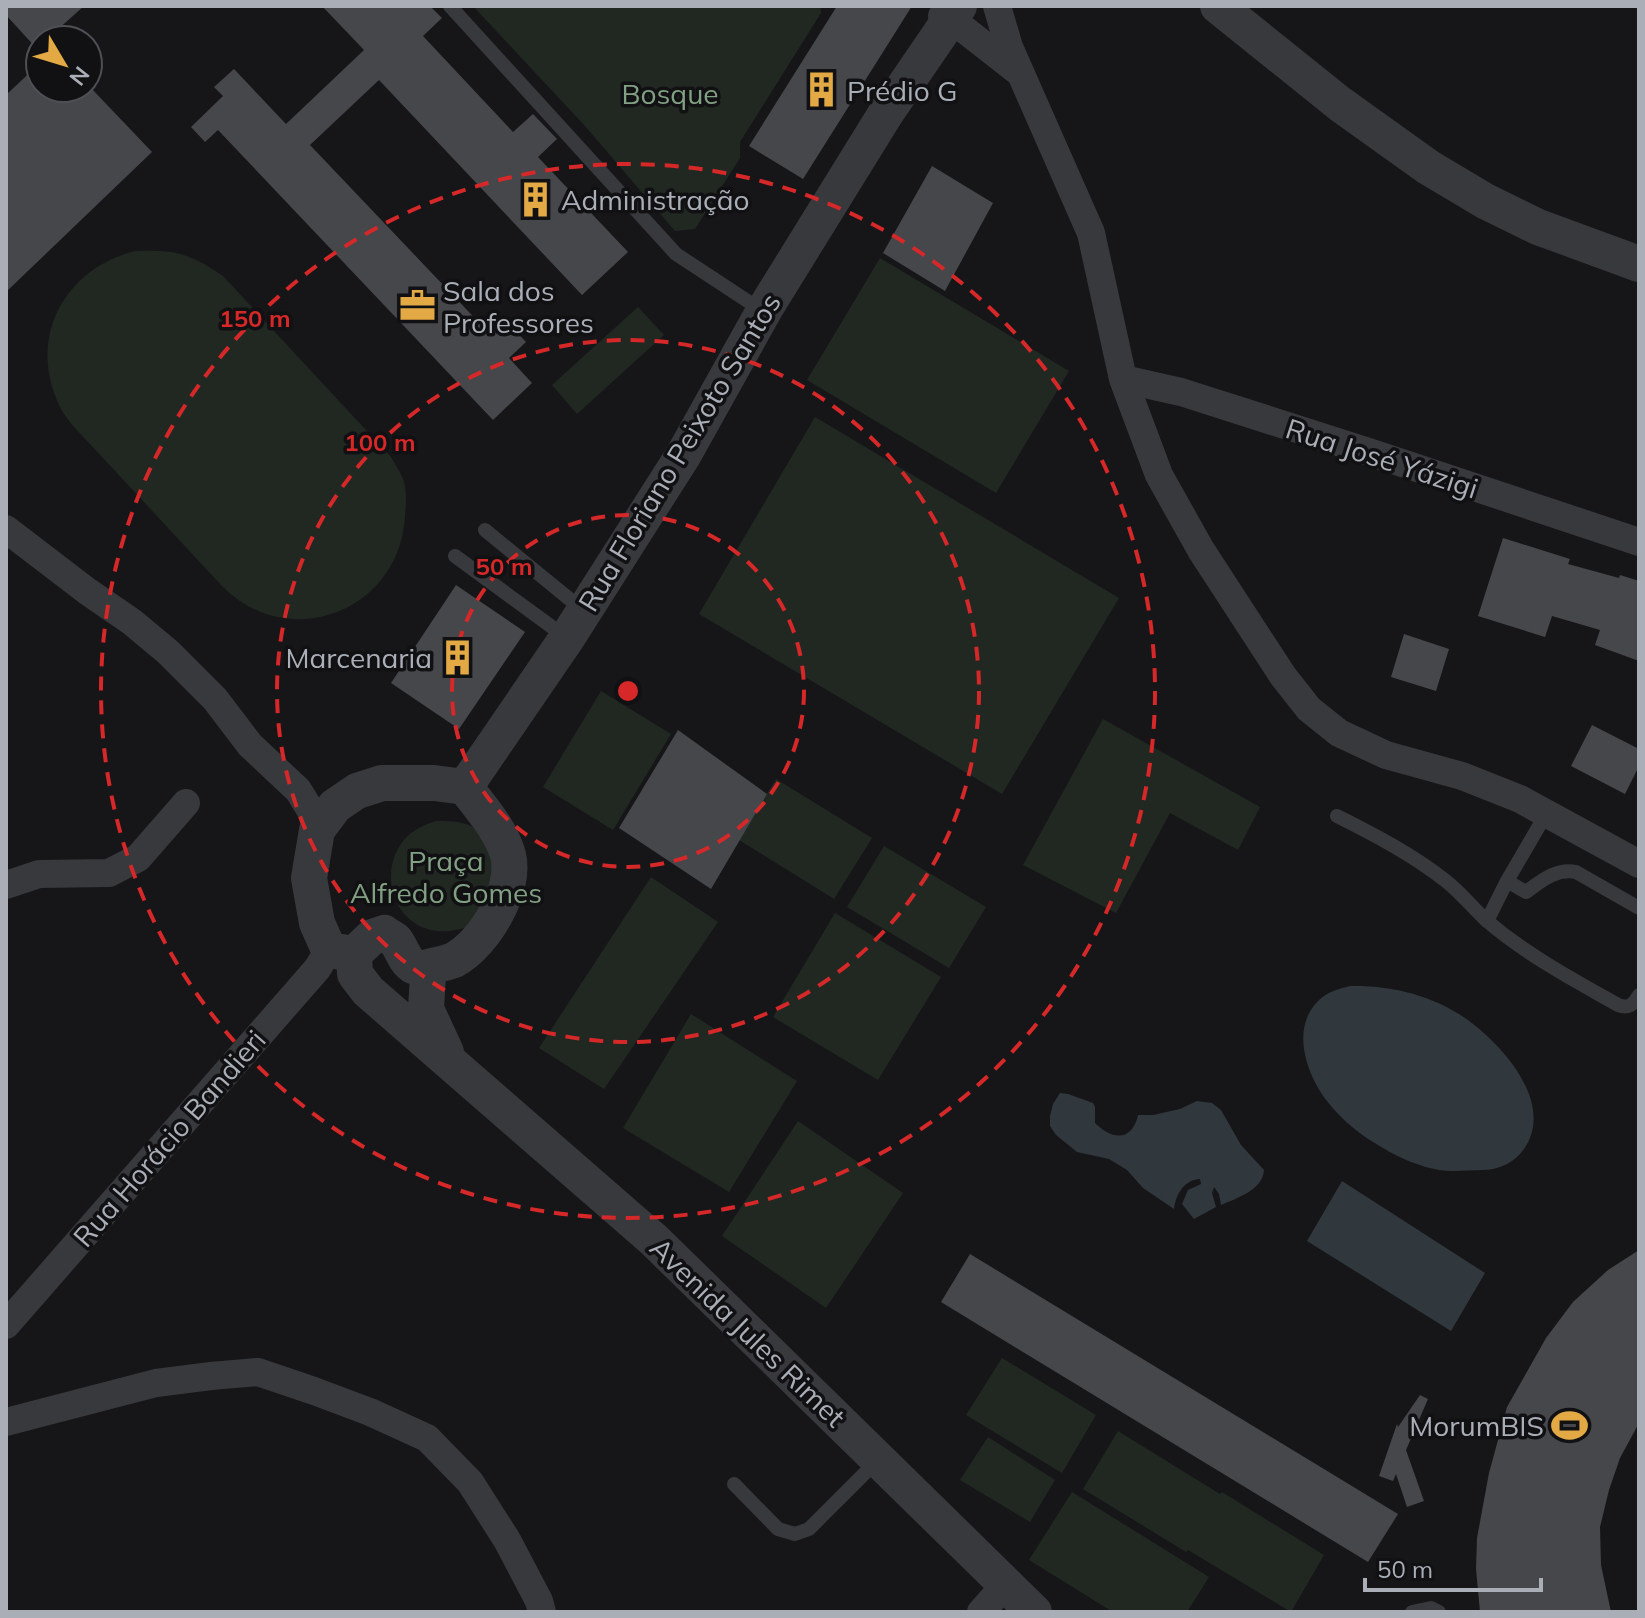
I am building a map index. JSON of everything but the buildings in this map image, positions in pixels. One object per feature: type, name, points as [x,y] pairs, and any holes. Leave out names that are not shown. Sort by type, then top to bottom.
[{"type":"street","points":[[997,6],[1009,47],[1091,233],[1123,379],[1159,475],[1201,550],[1283,676],[1309,709],[1339,733],[1386,755],[1462,776],[1520,799],[1639,864]]},
{"type":"street","points":[[1218,6],[1340,104],[1428,167],[1485,201],[1538,227],[1639,264]]},
{"type":"street","name":"Rua Floriano Peixoto Santos","points":[[465,787],[684,454],[766,307],[950,12]]},
{"type":"street","points":[[950,12],[1021,73]]},
{"type":"street","name":"Rua José Yázigi","points":[[1123,379],[1181,392],[1639,542]]},
{"type":"street","points":[[6,529],[168,652],[215,699],[250,745],[298,790],[311,811],[317,830],[309,878],[317,923],[342,952],[384,933],[394,939],[405,960],[418,968],[454,959],[485,931],[505,894],[510,872],[508,856],[489,818],[465,787],[434,783],[382,783],[357,791],[335,806],[317,830]]},
{"type":"street","points":[[6,885],[39,874],[109,873],[138,858],[186,803]]},
{"type":"street","name":"Avenida Jules Rimet","points":[[342,952],[368,991],[654,1240],[1034,1612]]},
{"type":"street","name":"Rua Horácio Bandieri","points":[[6,1325],[317,969],[342,952]]},
{"type":"street","name":"Avenida Jules Rimet","points":[[433,966],[428,975],[426,1009],[452,1064]]},
{"type":"street","points":[[6,1422],[156,1383],[226,1375],[258,1372],[314,1391],[427,1438],[470,1482],[507,1540],[542,1612]]},
{"type":"street","points":[[981,1612],[1005,1585]]},
{"type":"lane","points":[[450,6],[676,254],[752,304],[766,307]]},
{"type":"lane","points":[[485,530],[575,624]]},
{"type":"lane","points":[[455,556],[575,624]]},
{"type":"lane","points":[[1487,921],[1546,814]]},
{"type":"lane","points":[[1337,816],[1419,861],[1448,883],[1487,921],[1538,959],[1618,1005],[1628,1007],[1639,995]]},
{"type":"lane","points":[[1507,881],[1526,892],[1541,880],[1567,870],[1576,872],[1639,908]]},
{"type":"lane","points":[[734,1484],[778,1529],[795,1534],[809,1529],[879,1459]]},
{"type":"lane","points":[[1412,1612],[1431,1608],[1439,1612]]},
{"type":"green space","name":"Bosque","points":[[473,6],[820,6],[821,13],[740,142],[740,158],[695,229],[675,231],[585,126]]},
{"type":"green space","points":[[135,251],[182,254],[223,276],[391,457],[403,479],[405,516],[398,549],[384,577],[363,598],[337,612],[308,619],[278,617],[249,606],[222,586],[65,416],[50,379],[48,354],[51,331],[59,309],[72,289],[89,273],[110,260]]},
{"type":"green space","points":[[880,258],[1069,371],[996,493],[807,380]]},
{"type":"green space","points":[[638,307],[664,335],[577,414],[552,385]]},
{"type":"green space","points":[[815,417],[1119,598],[1002,794],[699,614]]},
{"type":"green space","points":[[601,691],[671,734],[613,830],[543,787]]},
{"type":"green space","points":[[1103,719],[1260,807],[1238,850],[1170,813],[1116,913],[1023,865]]},
{"type":"green space","points":[[776,779],[872,838],[834,899],[739,840]]},
{"type":"green space","name":"Praça Alfredo Gomes","points":[[436,821],[462,823],[478,830],[501,866],[469,927],[441,931],[417,925],[406,916],[393,893],[392,865],[396,852],[411,833]]},
{"type":"green space","points":[[884,846],[986,907],[949,968],[847,907]]},
{"type":"green space","points":[[651,877],[718,922],[604,1089],[539,1048]]},
{"type":"green space","points":[[835,913],[941,977],[878,1080],[773,1017]]},
{"type":"green space","points":[[691,1014],[797,1081],[729,1192],[623,1128]]},
{"type":"green space","points":[[798,1121],[903,1193],[826,1308],[722,1236]]},
{"type":"green space","points":[[1002,1358],[1096,1415],[1062,1473],[966,1415]]},
{"type":"green space","points":[[1118,1431],[1324,1555],[1291,1612],[1083,1489]]},
{"type":"green space","points":[[988,1437],[1055,1480],[1030,1522],[960,1480]]},
{"type":"green space","points":[[1072,1492],[1209,1577],[1187,1612],[1113,1612],[1029,1560]]},
{"type":"shaded area","points":[[1350,986],[1380,987],[1439,1003],[1465,1018],[1494,1043],[1508,1058],[1529,1094],[1533,1113],[1532,1131],[1520,1154],[1506,1165],[1494,1169],[1432,1169],[1389,1152],[1339,1115],[1313,1078],[1304,1052],[1303,1038],[1310,1012],[1318,1001],[1329,993]]},
{"type":"shaded area","points":[[1060,1093],[1093,1103],[1095,1123],[1108,1133],[1121,1136],[1131,1130],[1138,1115],[1180,1109],[1197,1101],[1212,1103],[1221,1110],[1241,1145],[1264,1170],[1263,1177],[1248,1192],[1221,1205],[1214,1187],[1212,1193],[1216,1207],[1194,1219],[1182,1204],[1188,1190],[1201,1184],[1200,1179],[1189,1182],[1182,1189],[1174,1209],[1143,1188],[1127,1170],[1109,1159],[1077,1152],[1056,1135],[1050,1126],[1050,1116]]},
{"type":"shaded area","points":[[1342,1181],[1485,1273],[1451,1331],[1307,1241]]},
{"type":"place","name":"Prédio G","points":[[821,90]]},
{"type":"place","name":"Administração","points":[[535,199]]},
{"type":"place","name":"Sala dos Professores","points":[[417,306]]},
{"type":"place","name":"Marcenaria","points":[[458,657]]},
{"type":"place","name":"MorumBIS","points":[[1570,1425]]}]
